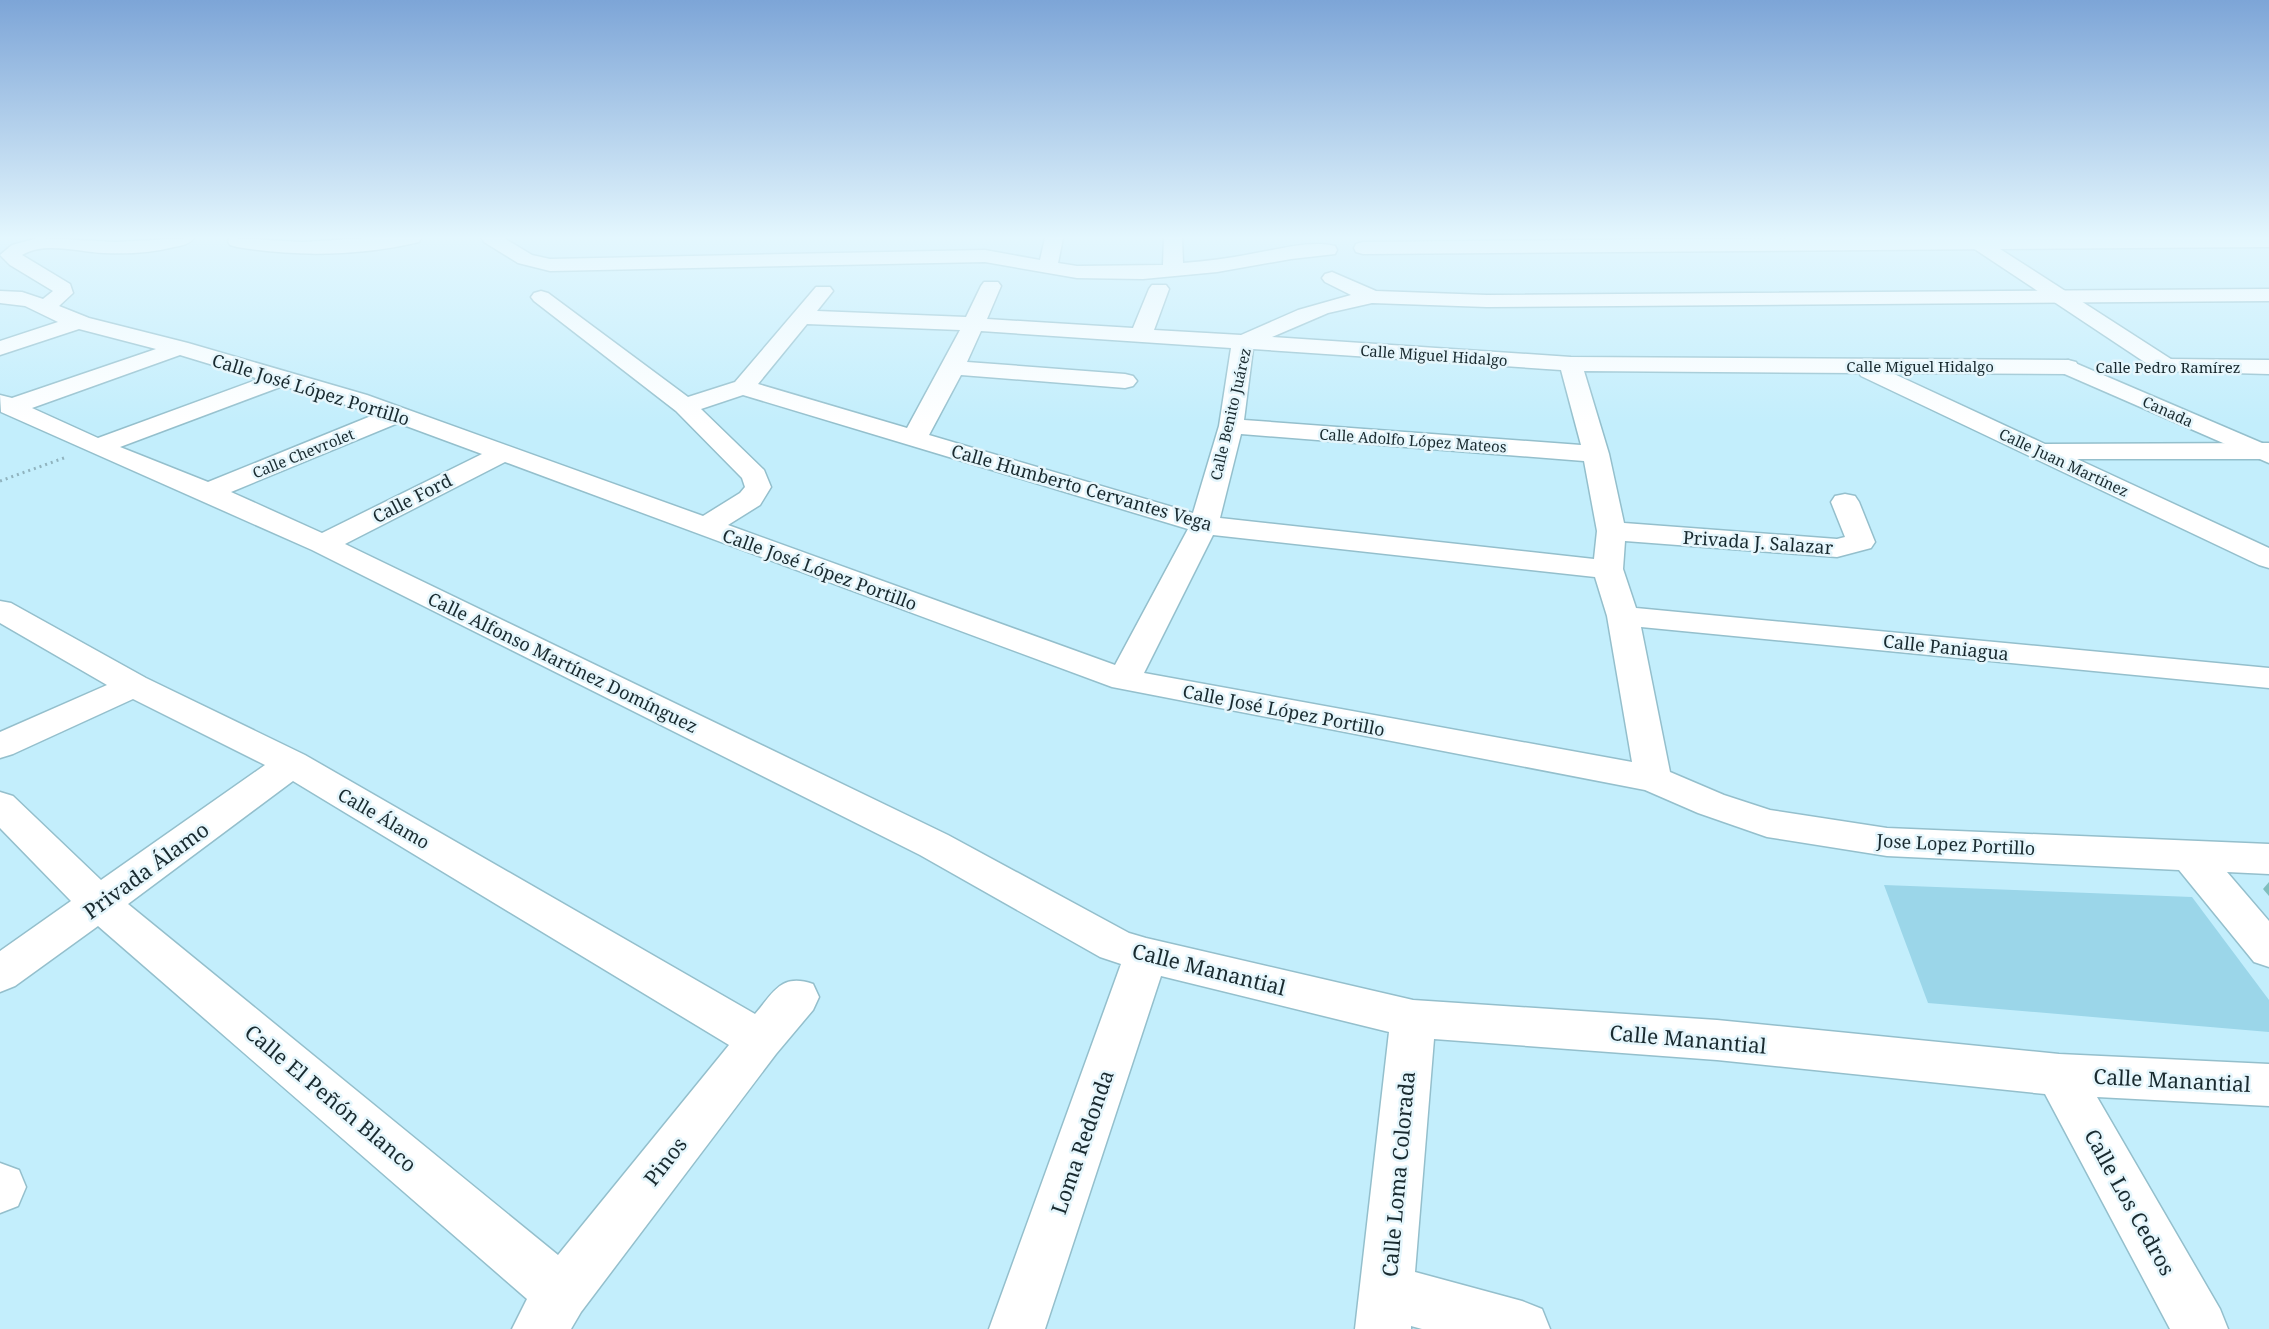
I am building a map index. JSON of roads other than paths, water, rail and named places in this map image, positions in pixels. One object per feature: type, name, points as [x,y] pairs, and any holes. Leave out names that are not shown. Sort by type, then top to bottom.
[{"type":"street","name":"Calle José López Portillo","points":[[26,300],[47,306],[78,322],[180,348],[280,379],[359,400],[1124,680],[1653,779]]},
{"type":"street","points":[[47,306],[54,300]]},
{"type":"street","points":[[545,300],[685,406],[755,476],[758,487],[750,499],[706,527]]},
{"type":"street","points":[[685,406],[743,387],[815,300]]},
{"type":"street","points":[[914,439],[953,368],[984,300]]},
{"type":"street","points":[[1141,336],[1155,300]]},
{"type":"street","name":"Calle Benito Juárez","points":[[1124,680],[1204,525],[1231,426],[1243,343],[1312,310],[1349,300]]},
{"type":"street","points":[[1459,300],[1600,300]]},
{"type":"street","points":[[2068,300],[2166,366]]},
{"type":"street","name":"Calle Miguel Hidalgo","points":[[801,316],[972,324],[1571,364],[2068,367]]},
{"type":"street","points":[[0,348],[78,322]]},
{"type":"street","points":[[5,405],[180,348]]},
{"type":"street","points":[[1571,364],[1596,454],[1611,531],[1608,569],[1623,616],[1653,779]]},
{"type":"street","name":"Calle Juan Martínez","points":[[1859,366],[2269,559]]},
{"type":"street","name":"Calle Pedro Ramírez","points":[[2068,367],[2269,367]]},
{"type":"street","name":"Canada","points":[[2068,367],[2266,452]]},
{"type":"street","points":[[953,368],[1125,381]]},
{"type":"street","points":[[97,447],[280,379]]},
{"type":"street","name":"Calle Humberto Cervantes Vega","points":[[743,387],[1204,525],[1608,569]]},
{"type":"street","name":"Calle Alfonso Martínez Domínguez","points":[[5,405],[97,447],[208,492],[322,544],[934,845],[1130,950]]},
{"type":"street","name":"Calle Chevrolet","points":[[208,492],[398,414]]},
{"type":"street","name":"Calle Adolfo López Mateos","points":[[1231,426],[1596,454]]},
{"type":"street","points":[[2041,451],[2266,452]]},
{"type":"street","name":"Calle Ford","points":[[322,544],[503,453]]},
{"type":"street","name":"Privada J. Salazar","points":[[1611,531],[1837,548],[1849,547],[1862,542],[1845,502]]},
{"type":"street","name":"Calle Álamo","points":[[0,610],[134,686],[292,764],[760,1040]]},
{"type":"street","name":"Calle Paniagua","points":[[1623,616],[2269,678]]},
{"type":"street","points":[[0,746],[134,686]]},
{"type":"street","name":"Privada Álamo","points":[[0,974],[292,764]]},
{"type":"street","name":"Jose Lopez Portillo","points":[[1653,779],[1711,804],[1767,823],[1887,842],[2269,859]]},
{"type":"street","name":"Calle El Peñón Blanco","points":[[0,805],[100,904],[551,1311]]},
{"type":"street","points":[[2190,856],[2269,950]]},
{"type":"street","name":"Calle Manantial","points":[[1130,950],[1413,1019],[1717,1040],[2059,1074],[2269,1085]]},
{"type":"street","name":"Loma Redonda","points":[[1017,1329],[1130,950]]},
{"type":"street","name":"Pinos","points":[[551,1311],[760,1040],[797,997]]},
{"type":"street","name":"Calle Loma Colorada","points":[[1385,1311],[1413,1019]]},
{"type":"street","name":"Calle Los Cedros","points":[[2059,1074],[2200,1329]]},
{"type":"street","points":[[1385,1311],[1522,1329]]}]
